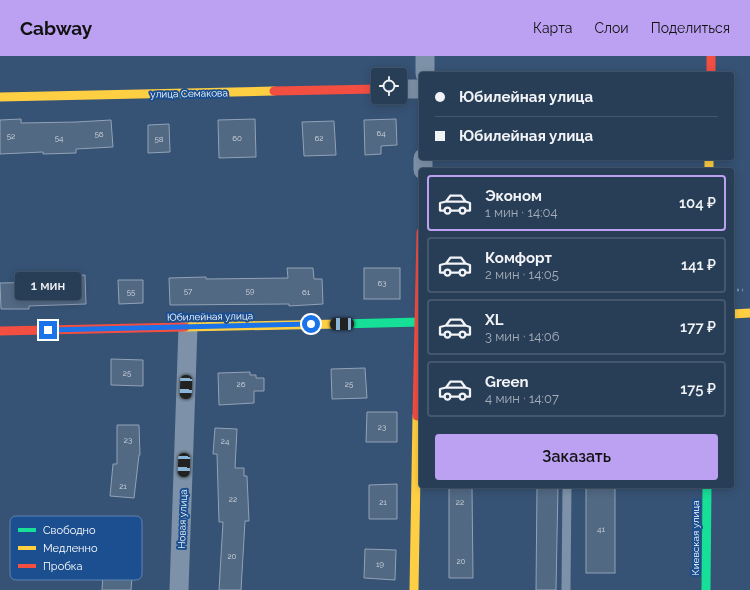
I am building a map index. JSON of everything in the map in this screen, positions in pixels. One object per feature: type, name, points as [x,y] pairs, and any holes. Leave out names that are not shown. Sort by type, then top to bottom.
[{"type":"street","points":[[425,56],[425,72]]},
{"type":"street","points":[[711,56],[711,72]]},
{"type":"street","name":"улица Семакова","points":[[0,97],[371,89]]},
{"type":"street","points":[[407,89],[419,89]]},
{"type":"street","points":[[734,314],[750,313]]},
{"type":"street","name":"Юбилейная улица","points":[[0,331],[419,322]]},
{"type":"street","name":"Новая улица","points":[[179,590],[188,328]]},
{"type":"street","points":[[414,590],[419,367]]},
{"type":"street","name":"Киевская улица","points":[[706,590],[707,488]]},
{"type":"lane","points":[[566,590],[567,488]]},
{"type":"path","points":[[734,290],[743,290]]},
{"type":"building","points":[[21,119],[21,123],[111,120],[113,147],[76,149],[76,153],[43,154],[43,152],[0,154],[0,120]]},
{"type":"building","points":[[255,119],[256,157],[219,158],[218,120]]},
{"type":"building","points":[[396,119],[397,145],[381,146],[381,154],[365,155],[364,120]]},
{"type":"building","points":[[334,121],[336,155],[304,156],[302,122]]},
{"type":"building","points":[[169,124],[170,152],[148,153],[148,125]]},
{"type":"building","points":[[287,268],[313,268],[314,279],[322,279],[323,304],[289,306],[289,304],[170,305],[169,278],[288,278]]},
{"type":"building","points":[[364,268],[400,268],[400,299],[364,299]]},
{"type":"building","points":[[85,275],[86,304],[29,306],[29,309],[1,309],[0,283],[51,282],[51,276]]},
{"type":"building","points":[[118,280],[143,280],[143,303],[119,304]]},
{"type":"building","points":[[111,359],[143,360],[143,386],[111,385]]},
{"type":"building","points":[[365,368],[367,398],[332,399],[331,369]]},
{"type":"building","points":[[250,372],[250,375],[256,375],[256,378],[264,378],[264,391],[254,391],[254,403],[219,405],[218,373]]},
{"type":"building","points":[[367,412],[397,412],[397,442],[366,442]]},
{"type":"building","points":[[117,425],[139,425],[140,455],[134,498],[110,496],[113,464],[117,464]]},
{"type":"building","points":[[215,428],[237,429],[235,468],[244,468],[244,476],[247,476],[249,521],[245,521],[241,590],[219,590],[223,522],[219,522],[217,454],[213,454]]},
{"type":"building","points":[[397,484],[397,519],[369,519],[369,485]]},
{"type":"building","points":[[449,488],[472,488],[473,578],[449,578]]},
{"type":"building","points":[[537,488],[558,488],[556,590],[536,590]]},
{"type":"building","points":[[586,488],[615,488],[615,573],[586,573]]},
{"type":"building","points":[[365,549],[396,550],[395,580],[364,578]]},
{"type":"building","points":[[103,580],[132,580],[131,590],[102,590]]},
{"type":"traffic: fast","points":[[339,324],[419,322]]},
{"type":"traffic: fast","points":[[706,590],[707,488]]},
{"type":"traffic: slow","points":[[0,97],[274,91]]},
{"type":"traffic: slow","points":[[709,160],[709,168]]},
{"type":"traffic: slow","points":[[734,314],[750,313]]},
{"type":"traffic: slow","points":[[185,327],[339,324]]},
{"type":"traffic: slow","points":[[414,590],[417,416]]},
{"type":"traffic: jam","points":[[711,56],[711,72]]},
{"type":"traffic: jam","points":[[274,91],[371,89]]},
{"type":"traffic: jam","points":[[417,416],[419,324]]},
{"type":"traffic: jam","points":[[0,331],[185,327]]},
{"type":"route","points":[[48,330],[311,324]]}]
